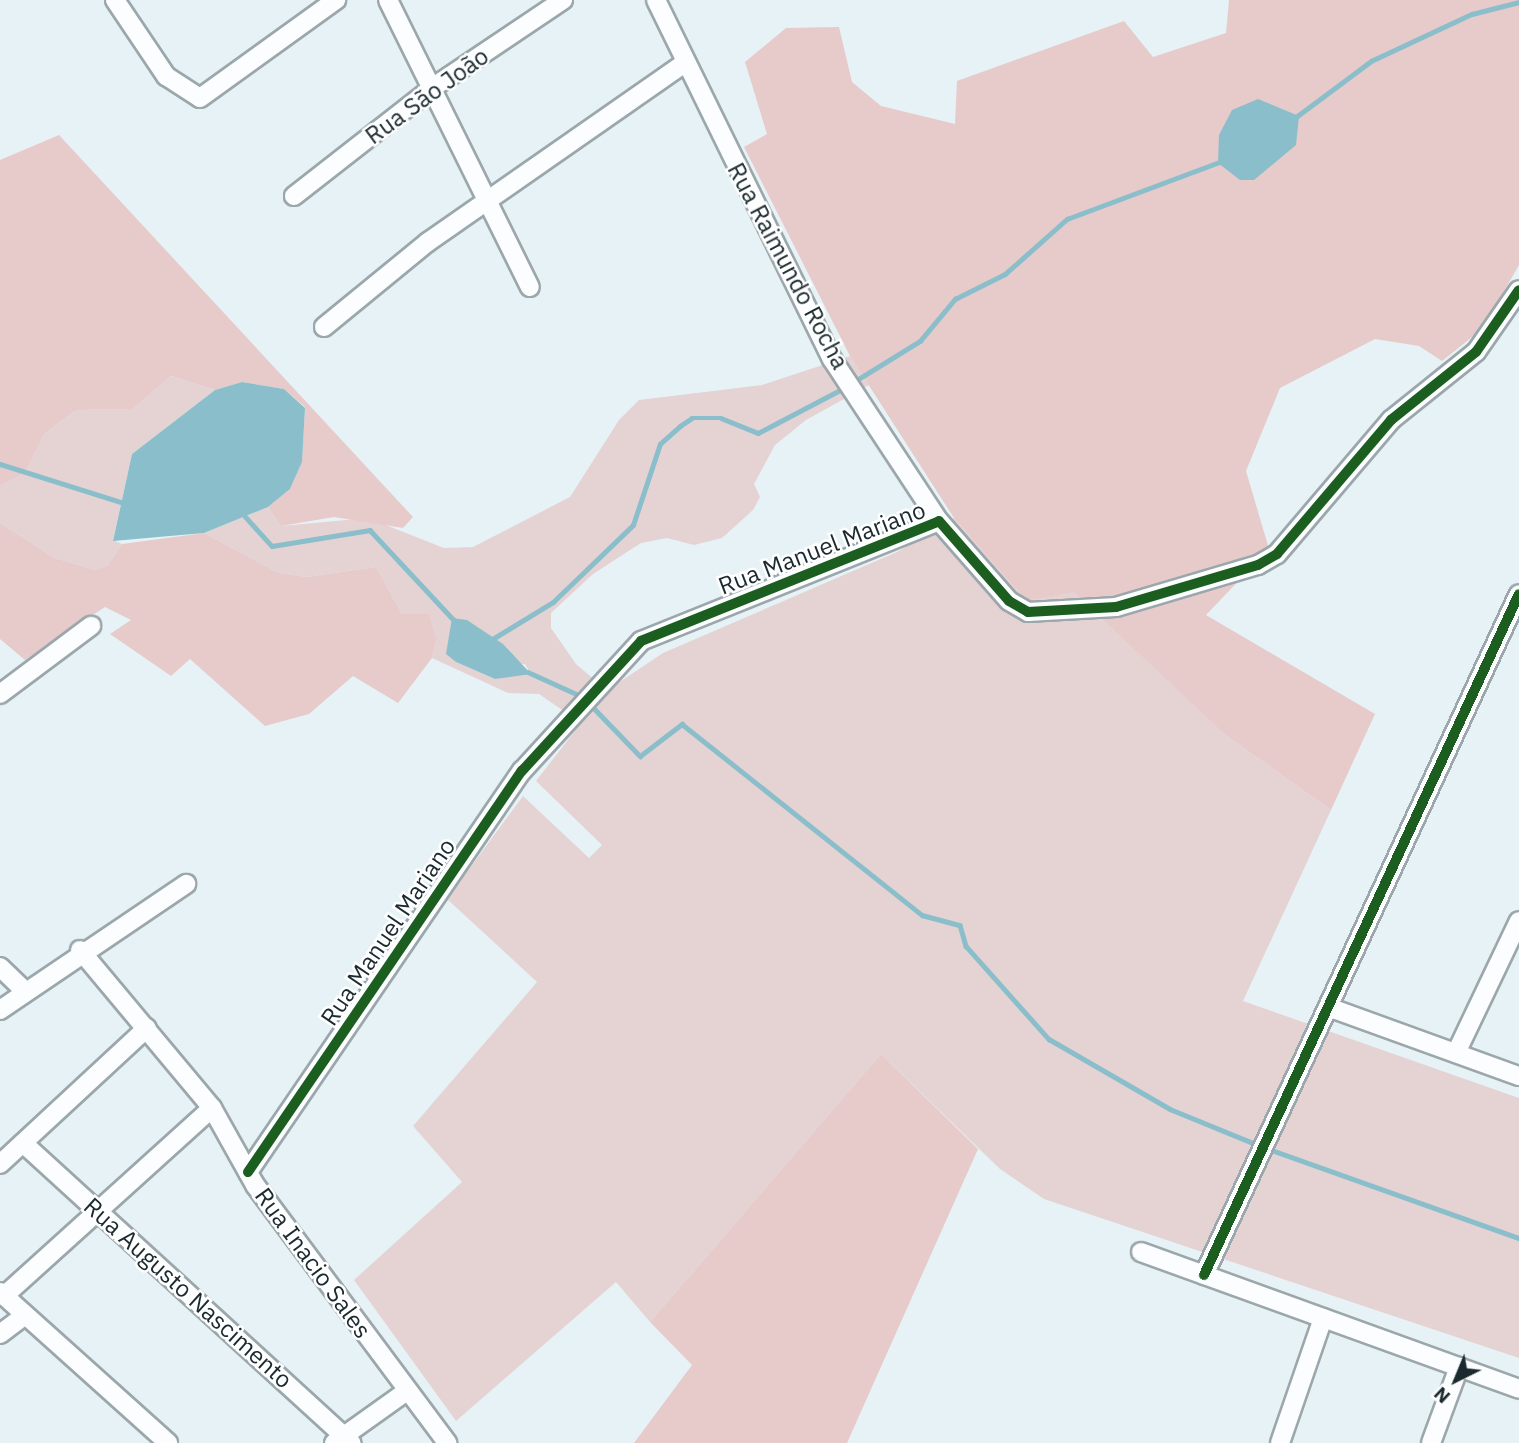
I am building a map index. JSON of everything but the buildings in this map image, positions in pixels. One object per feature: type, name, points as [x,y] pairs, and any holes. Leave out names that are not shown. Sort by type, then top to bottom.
[{"type":"street","points":[[115,0],[166,76],[200,98],[337,0]]},
{"type":"street","points":[[388,0],[530,287]]},
{"type":"street","name":"Rua São João","points":[[294,196],[432,88],[563,0]]},
{"type":"street","name":"Rua Raimundo Rocha","points":[[657,0],[685,63],[832,359],[939,522]]},
{"type":"street","points":[[324,327],[486,201],[685,63]]},
{"type":"street","name":"Rua Manuel Mariano","points":[[248,1172],[522,771],[640,641],[939,522],[1009,601],[1028,612],[1116,607],[1258,565],[1278,554],[1391,420],[1476,352],[1519,290]]},
{"type":"street","points":[[1204,1275],[1519,594]]},
{"type":"street","points":[[0,694],[91,626]]},
{"type":"street","points":[[0,1010],[80,950],[186,884]]},
{"type":"street","points":[[1457,1053],[1519,921]]},
{"type":"street","name":"Rua Inacio Sales","points":[[80,950],[212,1108],[248,1172],[447,1443]]},
{"type":"street","points":[[0,967],[25,991]]},
{"type":"street","points":[[1328,1007],[1519,1076]]},
{"type":"street","points":[[0,1164],[147,1028]]},
{"type":"street","points":[[167,1443],[2,1294],[212,1108]]},
{"type":"street","name":"Rua Augusto Nascimento","points":[[23,1143],[99,1210],[343,1441]]},
{"type":"street","points":[[1141,1252],[1519,1389]]},
{"type":"street","points":[[0,1334],[25,1315]]},
{"type":"street","points":[[1280,1443],[1323,1318]]},
{"type":"street","points":[[1432,1443],[1459,1367]]},
{"type":"street","points":[[343,1441],[407,1391]]},
{"type":"shaded area","points":[[1229,0],[1519,0],[1519,265],[1482,329],[1442,361],[1419,346],[1375,339],[1280,388],[1246,471],[1269,549],[1206,615],[1375,714],[1331,810],[1224,734],[1074,592],[1026,601],[954,518],[850,356],[744,147],[767,134],[745,62],[786,28],[839,27],[852,82],[881,106],[955,124],[957,81],[1124,21],[1153,57],[1226,33]]},
{"type":"shaded area","points":[[59,135],[413,517],[403,528],[334,517],[281,526],[268,507],[290,489],[302,462],[305,407],[284,389],[242,382],[215,390],[171,376],[133,409],[76,410],[44,434],[25,473],[0,486],[0,160]]},
{"type":"shaded area","points":[[850,356],[869,385],[806,420],[775,445],[754,484],[760,497],[753,510],[722,538],[694,545],[667,538],[641,543],[593,574],[551,613],[551,628],[576,664],[597,682],[615,685],[663,653],[897,552],[954,518],[1026,601],[1074,591],[1224,734],[1331,810],[1243,1001],[1519,1098],[1519,1358],[1044,1199],[1000,1169],[881,1054],[650,1322],[616,1282],[456,1421],[354,1280],[462,1182],[413,1126],[537,982],[447,899],[523,796],[589,858],[602,845],[536,781],[581,723],[539,694],[508,693],[432,658],[436,640],[402,614],[376,567],[306,577],[279,573],[204,533],[268,507],[281,526],[368,518],[444,548],[473,547],[570,497],[619,420],[639,400],[762,385]],"holes":[[[456,662],[525,664],[530,673],[495,679]]]},
{"type":"shaded area","points":[[171,376],[215,390],[132,454],[113,540],[122,544],[108,565],[95,570],[55,558],[0,523],[0,486],[25,473],[44,434],[76,410],[133,409]]},
{"type":"shaded area","points":[[0,523],[55,558],[95,570],[108,565],[122,544],[204,533],[279,573],[306,577],[376,567],[402,614],[429,614],[436,640],[432,658],[398,703],[353,676],[309,714],[265,726],[190,659],[171,676],[110,634],[131,620],[105,607],[25,660],[0,639]]},
{"type":"shaded area","points":[[881,1054],[978,1149],[847,1443],[634,1443],[692,1365],[650,1322]]},
{"type":"water","points":[[1258,99],[1299,116],[1296,145],[1254,180],[1240,180],[1218,163],[1219,135],[1232,110]]},
{"type":"water","points":[[242,382],[284,389],[305,408],[302,462],[290,489],[268,507],[204,533],[113,541],[132,454],[215,390]]},
{"type":"water","points":[[452,618],[467,620],[503,644],[531,674],[495,679],[456,662],[446,654]]},
{"type":"waterway","points":[[1296,117],[1371,61],[1472,14],[1519,2]]},
{"type":"waterway","points":[[852,383],[920,341],[955,299],[1005,274],[1067,219],[1222,161]]},
{"type":"waterway","points":[[491,640],[553,602],[633,525],[660,444],[680,426],[692,418],[721,418],[758,433],[844,388]]},
{"type":"waterway","points":[[0,464],[124,503]]},
{"type":"waterway","points":[[243,514],[272,546],[370,530],[455,621]]},
{"type":"waterway","points":[[528,672],[583,697]]},
{"type":"waterway","points":[[589,703],[640,756],[682,724],[922,915],[960,925],[966,946],[1049,1039],[1170,1109],[1258,1145]]},
{"type":"waterway","points":[[1266,1148],[1519,1238]]},
{"type":"cycle path","points":[[248,1172],[522,771],[641,641],[939,521],[1009,601],[1028,612],[1116,607],[1258,565],[1277,554],[1391,420],[1476,352],[1519,290]]},
{"type":"cycle path","points":[[1204,1275],[1519,594]]}]
